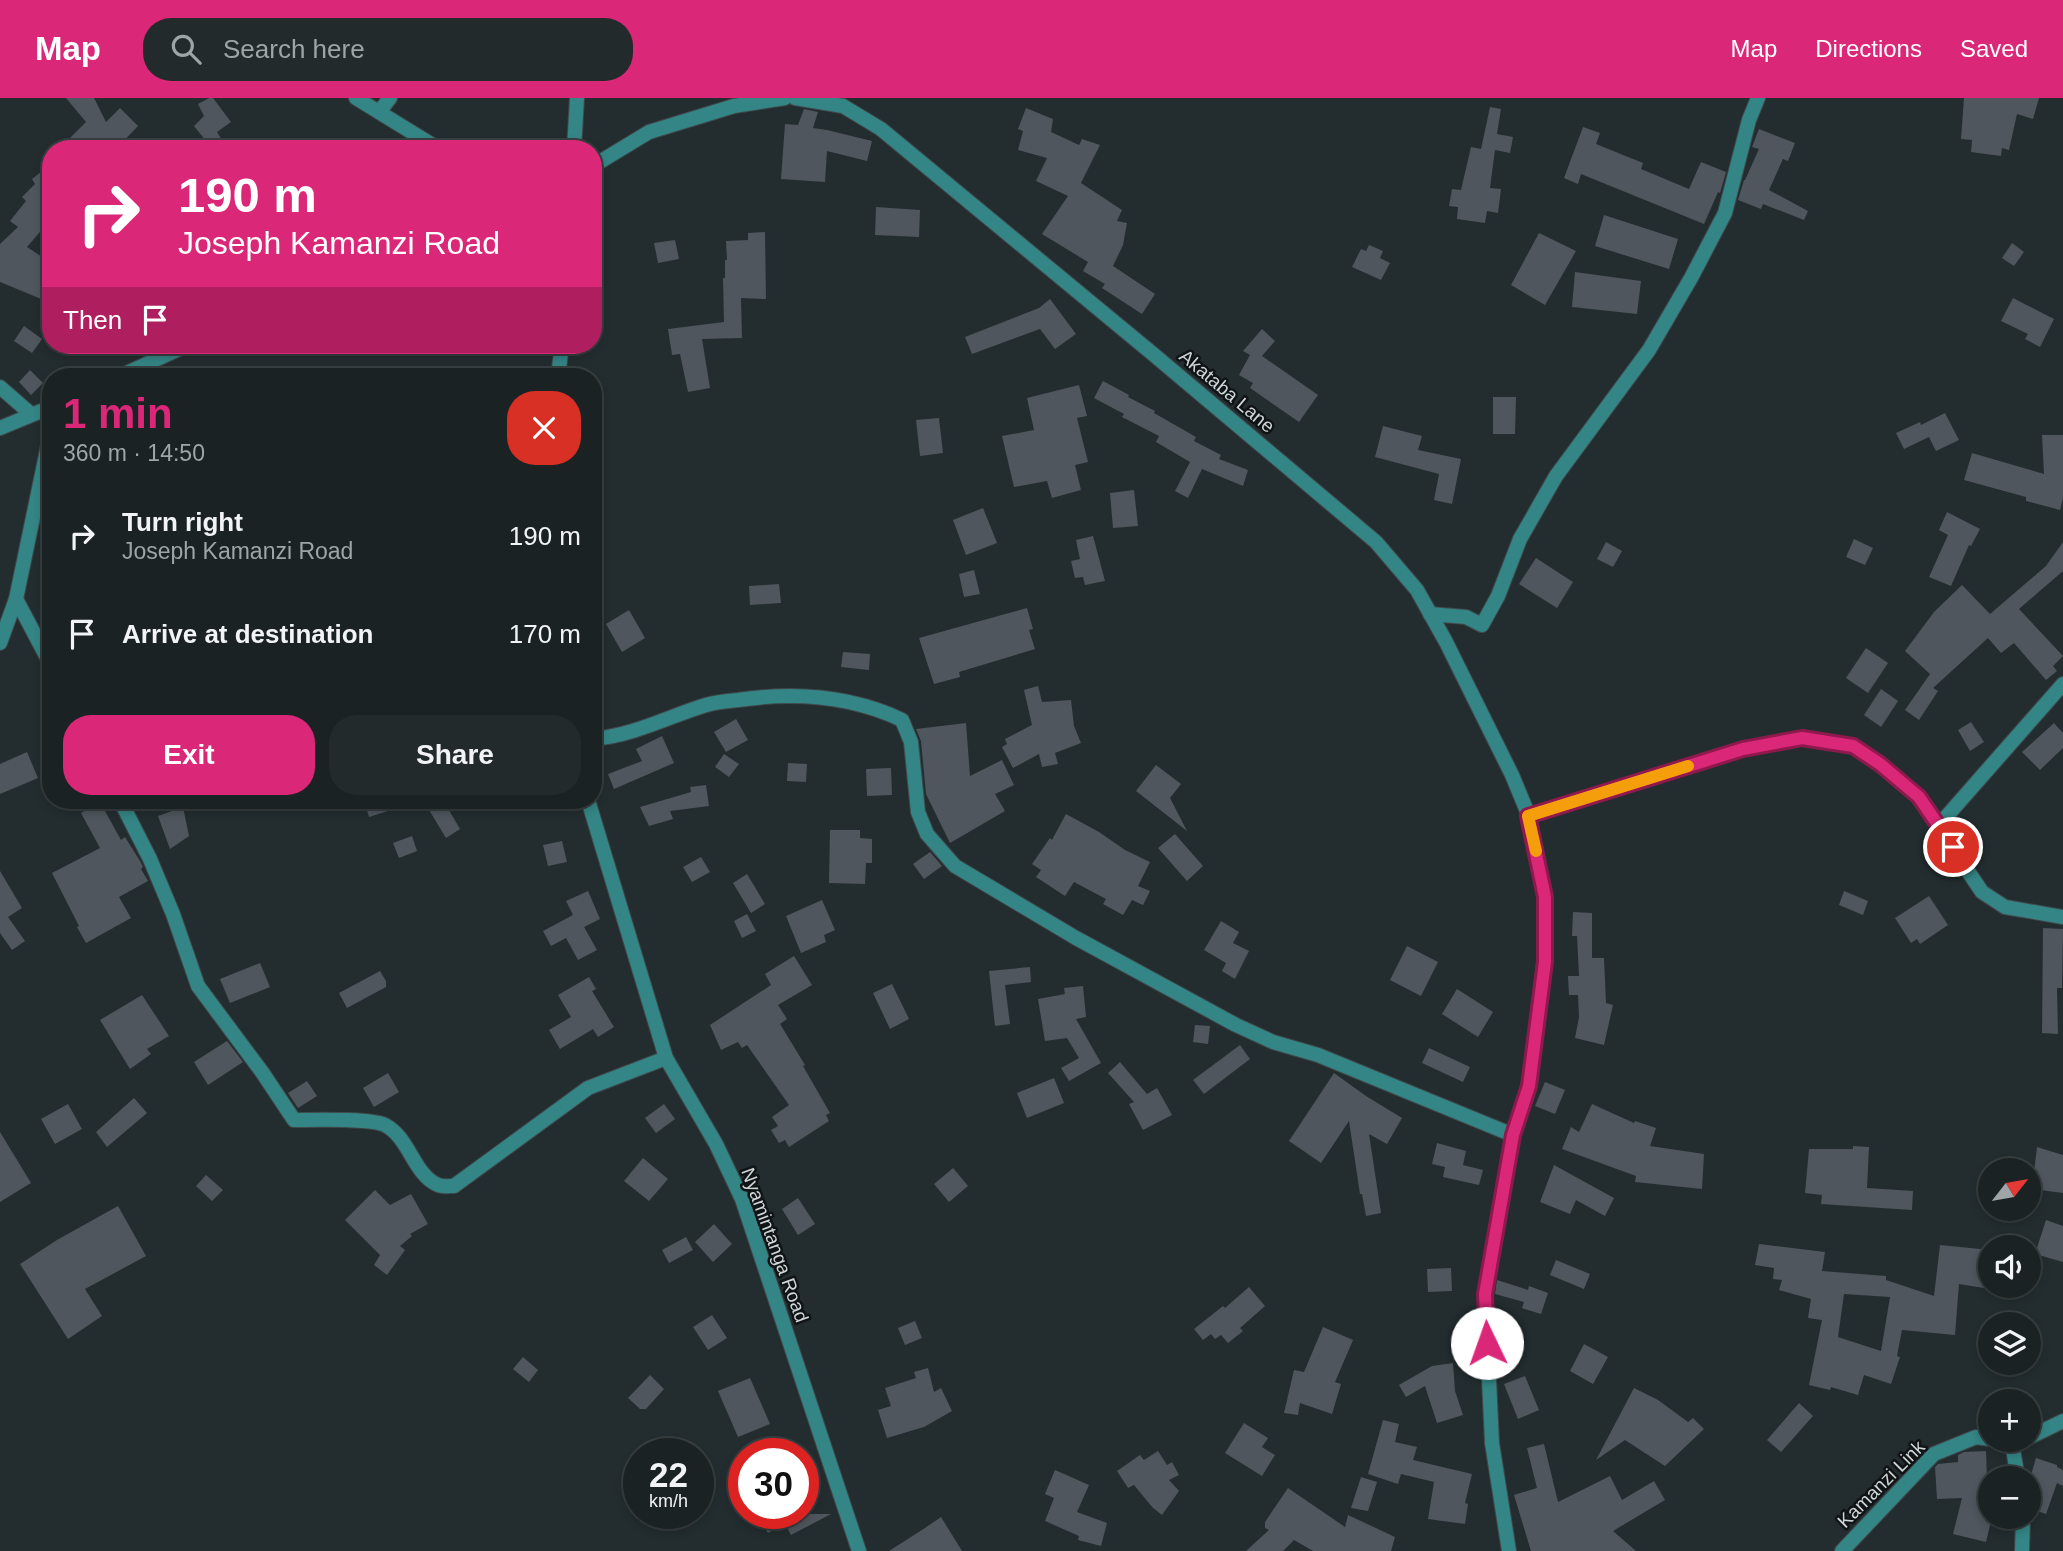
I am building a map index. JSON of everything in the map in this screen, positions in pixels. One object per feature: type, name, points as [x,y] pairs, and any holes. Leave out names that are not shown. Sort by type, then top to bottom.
[{"type":"street","points":[[356,98],[424,140]]},
{"type":"street","points":[[379,112],[390,98]]},
{"type":"street","points":[[575,140],[577,98]]},
{"type":"street","points":[[602,161],[649,132],[734,106],[785,98]]},
{"type":"street","name":"Akataba Lane","points":[[795,98],[843,106],[881,129],[1376,542],[1417,590],[1512,775],[1528,816],[1545,897],[1545,962],[1529,1086],[1513,1135],[1485,1294],[1492,1443],[1509,1551]]},
{"type":"street","points":[[1430,614],[1466,618],[1482,625],[1520,539],[1556,476],[1648,350],[1691,278],[1725,213],[1749,120],[1758,98]]},
{"type":"street","points":[[138,368],[168,354]]},
{"type":"street","points":[[0,387],[31,414]]},
{"type":"street","points":[[0,428],[42,410]]},
{"type":"street","points":[[0,643],[16,599],[42,474]]},
{"type":"street","points":[[16,599],[42,648]]},
{"type":"street","points":[[1939,825],[2063,684]]},
{"type":"street","points":[[602,738],[618,737],[708,704],[772,695],[831,699],[881,710],[902,720],[911,741],[918,813],[927,834],[956,866],[1076,938],[1236,1025],[1272,1042],[1318,1055],[1513,1135]]},
{"type":"street","points":[[1528,816],[1743,749],[1802,738],[1853,746],[1880,764],[1919,797],[1982,892],[2005,906],[2063,917]]},
{"type":"street","points":[[125,809],[150,859],[173,914],[198,986],[294,1120],[321,1119],[384,1124],[400,1137],[422,1172],[439,1185],[454,1186],[588,1088],[666,1058]]},
{"type":"street","name":"Nyamintanga Road","points":[[591,809],[666,1058],[716,1144],[742,1199],[859,1551]]},
{"type":"street","points":[[2041,1432],[2063,1421]]},
{"type":"street","name":"Kamanzi Link","points":[[1842,1551],[1934,1454],[1978,1437]]},
{"type":"street","points":[[2022,1551],[2023,1529]]},
{"type":"building","points":[[66,98],[94,98],[106,122],[120,108],[138,126],[125,140],[68,140],[86,122]]},
{"type":"building","points":[[213,98],[231,122],[217,132],[222,140],[205,140],[194,126],[204,116],[198,104]]},
{"type":"building","points":[[1964,98],[2039,98],[2033,119],[2017,114],[2009,150],[2002,148],[2001,156],[1971,152],[1972,140],[1961,139]]},
{"type":"building","points":[[1490,107],[1501,109],[1497,134],[1513,137],[1510,153],[1495,150],[1490,188],[1501,189],[1498,213],[1487,211],[1485,223],[1457,219],[1458,207],[1449,206],[1452,189],[1461,190],[1471,147],[1481,149]]},
{"type":"building","points":[[1026,108],[1053,119],[1051,132],[1079,145],[1082,139],[1100,145],[1081,183],[1122,210],[1117,221],[1127,223],[1123,245],[1113,266],[1155,294],[1142,314],[1102,288],[1105,284],[1083,271],[1088,262],[1042,234],[1068,196],[1036,181],[1047,158],[1018,150],[1023,131],[1018,129]]},
{"type":"building","points":[[804,109],[818,112],[813,128],[872,141],[867,161],[827,151],[825,182],[781,179],[785,124],[798,125]]},
{"type":"building","points":[[1583,127],[1600,133],[1596,144],[1643,163],[1641,169],[1689,189],[1701,162],[1726,172],[1720,193],[1718,192],[1704,224],[1581,174],[1578,184],[1564,178]]},
{"type":"building","points":[[1759,129],[1795,143],[1788,161],[1783,159],[1769,190],[1808,211],[1804,220],[1763,204],[1761,209],[1738,200],[1759,149],[1752,147]]},
{"type":"building","points":[[42,171],[42,230],[27,247],[42,257],[42,299],[0,282],[0,244],[18,227],[10,221],[26,201],[22,197],[35,184],[32,179]]},
{"type":"building","points":[[876,207],[920,210],[919,237],[875,235]]},
{"type":"building","points":[[1604,215],[1678,239],[1669,269],[1595,246]]},
{"type":"building","points":[[765,232],[766,299],[741,298],[742,338],[702,339],[710,388],[688,392],[680,354],[672,355],[668,329],[724,322],[726,241],[748,240],[748,233]]},
{"type":"building","points":[[1539,233],[1576,251],[1545,305],[1511,285]]},
{"type":"building","points":[[675,240],[679,259],[658,263],[654,243]]},
{"type":"building","points":[[2012,243],[2024,252],[2014,266],[2002,258]]},
{"type":"building","points":[[1369,245],[1383,251],[1380,258],[1390,263],[1381,280],[1352,267],[1361,249],[1366,251]]},
{"type":"building","points":[[1575,272],[1641,281],[1637,314],[1572,307]]},
{"type":"building","points":[[2013,298],[2054,319],[2040,347],[2025,339],[2028,334],[2001,321]]},
{"type":"building","points":[[1050,299],[1076,334],[1055,349],[1040,329],[972,354],[965,337],[1039,308]]},
{"type":"building","points":[[24,326],[42,339],[32,353],[14,341]]},
{"type":"building","points":[[1262,329],[1275,341],[1262,356],[1318,395],[1299,422],[1250,388],[1253,383],[1239,375],[1250,355],[1243,351]]},
{"type":"building","points":[[30,370],[42,384],[31,395],[19,382]]},
{"type":"building","points":[[1103,381],[1196,437],[1194,441],[1221,455],[1219,459],[1248,470],[1243,486],[1202,469],[1188,498],[1175,491],[1190,462],[1156,442],[1159,436],[1122,417],[1124,414],[1094,398]]},
{"type":"building","points":[[1079,385],[1087,416],[1077,418],[1088,462],[1075,465],[1081,490],[1052,498],[1047,481],[1014,487],[1002,436],[1034,430],[1027,398]]},
{"type":"building","points":[[1493,397],[1516,397],[1515,434],[1493,434]]},
{"type":"building","points":[[1945,413],[1959,440],[1936,451],[1929,437],[1904,449],[1896,433]]},
{"type":"building","points":[[939,418],[943,453],[920,456],[916,420]]},
{"type":"building","points":[[1383,426],[1422,436],[1418,450],[1461,459],[1452,504],[1434,500],[1439,474],[1375,457]]},
{"type":"building","points":[[2042,435],[2063,435],[2063,498],[2060,510],[2026,501],[2026,497],[1964,480],[1972,453],[2044,474]]},
{"type":"building","points":[[1134,490],[1138,526],[1113,528],[1110,493]]},
{"type":"building","points":[[983,508],[997,543],[966,555],[953,520]]},
{"type":"building","points":[[1947,512],[1980,529],[1971,546],[1969,545],[1951,586],[1929,577],[1948,535],[1939,530]]},
{"type":"building","points":[[1093,536],[1105,581],[1085,585],[1083,577],[1075,578],[1071,561],[1080,559],[1076,540]]},
{"type":"building","points":[[1854,539],[1873,548],[1865,565],[1846,557]]},
{"type":"building","points":[[1606,542],[1622,551],[1613,567],[1597,559]]},
{"type":"building","points":[[2063,542],[2063,571],[2019,609],[2063,656],[2053,666],[2057,671],[2046,680],[2014,643],[2001,653],[1988,638],[1933,688],[1938,691],[1919,720],[1905,710],[1930,674],[1905,651],[1934,612],[1962,585],[1990,614],[2046,566]]},
{"type":"building","points":[[1536,558],[1573,582],[1557,608],[1519,584]]},
{"type":"building","points":[[974,570],[980,594],[964,597],[959,574]]},
{"type":"building","points":[[779,584],[781,603],[750,605],[749,586]]},
{"type":"building","points":[[1027,608],[1033,629],[1029,630],[1035,649],[959,672],[960,677],[934,684],[919,638]]},
{"type":"building","points":[[629,610],[645,638],[622,652],[606,624]]},
{"type":"building","points":[[1866,648],[1888,663],[1868,693],[1846,678]]},
{"type":"building","points":[[843,652],[870,654],[869,670],[841,667]]},
{"type":"building","points":[[1038,686],[1042,702],[1071,700],[1074,726],[1081,743],[1055,753],[1058,764],[1042,767],[1039,754],[1013,768],[1002,747],[1007,744],[1005,739],[1032,725],[1024,690]]},
{"type":"building","points":[[1881,689],[1898,701],[1881,727],[1864,715]]},
{"type":"building","points":[[736,719],[748,740],[726,752],[714,732]]},
{"type":"building","points":[[1971,722],[1984,742],[1970,751],[1958,730]]},
{"type":"building","points":[[966,723],[970,776],[1002,760],[1014,785],[995,794],[1005,811],[950,843],[926,794],[921,741],[916,729]]},
{"type":"building","points":[[2054,723],[2063,733],[2063,748],[2040,770],[2022,752]]},
{"type":"building","points":[[662,736],[674,763],[614,789],[608,774],[642,761],[636,749]]},
{"type":"building","points":[[27,752],[38,778],[0,794],[0,764]]},
{"type":"building","points":[[724,754],[739,764],[729,777],[715,767]]},
{"type":"building","points":[[788,763],[807,764],[806,782],[787,781]]},
{"type":"building","points":[[1156,765],[1181,784],[1170,798],[1187,831],[1136,791]]},
{"type":"building","points":[[891,768],[892,795],[867,796],[866,769]]},
{"type":"building","points":[[706,785],[709,806],[670,811],[673,819],[649,826],[640,807],[691,792],[690,787]]},
{"type":"building","points":[[88,809],[104,809],[121,840],[125,837],[140,861],[148,881],[119,897],[131,918],[86,943],[52,873],[100,848],[81,813]]},
{"type":"building","points":[[183,809],[189,836],[170,849],[158,816]]},
{"type":"building","points":[[367,809],[394,809],[369,817]]},
{"type":"building","points":[[428,809],[448,809],[460,829],[446,838]]},
{"type":"building","points":[[1066,814],[1150,862],[1138,886],[1150,891],[1143,905],[1132,900],[1123,915],[1103,904],[1106,899],[1074,882],[1065,896],[1036,877],[1041,870],[1032,864],[1050,838],[1052,840]]},
{"type":"building","points":[[830,830],[860,830],[860,838],[872,839],[872,863],[866,863],[865,884],[829,883]]},
{"type":"building","points":[[1175,834],[1203,866],[1187,881],[1158,848]]},
{"type":"building","points":[[412,836],[417,851],[399,858],[393,843]]},
{"type":"building","points":[[562,841],[567,862],[548,866],[543,845]]},
{"type":"building","points":[[930,852],[942,866],[924,879],[913,864]]},
{"type":"building","points":[[701,857],[710,872],[692,882],[683,867]]},
{"type":"building","points":[[0,871],[22,908],[8,917],[25,941],[12,950],[0,933]]},
{"type":"building","points":[[747,874],[765,904],[751,913],[733,883]]},
{"type":"building","points":[[588,891],[600,919],[584,927],[597,950],[578,960],[566,938],[551,946],[543,931],[573,915],[566,901]]},
{"type":"building","points":[[1844,891],[1868,901],[1863,915],[1839,905]]},
{"type":"building","points":[[1929,896],[1948,925],[1920,944],[1917,939],[1911,943],[1895,918]]},
{"type":"building","points":[[822,900],[835,930],[824,935],[826,942],[801,953],[786,916]]},
{"type":"building","points":[[1573,912],[1592,913],[1592,958],[1604,958],[1606,1003],[1613,1005],[1604,1045],[1575,1038],[1579,1017],[1578,995],[1569,995],[1568,976],[1579,976],[1577,936],[1572,936]]},
{"type":"building","points":[[747,914],[756,931],[742,938],[734,921]]},
{"type":"building","points":[[1221,921],[1239,932],[1233,943],[1249,951],[1235,979],[1222,971],[1226,963],[1204,950]]},
{"type":"building","points":[[2043,928],[2063,929],[2062,988],[2057,988],[2058,1034],[2042,1033]]},
{"type":"building","points":[[1407,946],[1438,962],[1421,996],[1390,980]]},
{"type":"building","points":[[794,956],[812,985],[778,1005],[787,1019],[780,1024],[830,1113],[826,1115],[829,1121],[789,1147],[785,1140],[779,1143],[771,1130],[778,1126],[772,1117],[789,1105],[747,1045],[742,1048],[738,1042],[721,1050],[710,1025],[771,985],[765,974]]},
{"type":"building","points":[[260,963],[270,987],[230,1003],[220,979]]},
{"type":"building","points":[[1030,967],[1031,982],[1005,985],[1010,1024],[995,1026],[989,971]]},
{"type":"building","points":[[380,971],[386,981],[386,987],[347,1008],[339,993]]},
{"type":"building","points":[[589,977],[596,989],[592,991],[614,1027],[598,1037],[593,1029],[560,1049],[549,1030],[571,1017],[558,995]]},
{"type":"building","points":[[892,984],[909,1019],[890,1029],[873,993]]},
{"type":"building","points":[[1083,986],[1086,1017],[1076,1019],[1101,1063],[1069,1081],[1061,1068],[1079,1058],[1067,1038],[1045,1041],[1038,999],[1065,994],[1064,988]]},
{"type":"building","points":[[1457,989],[1493,1012],[1478,1037],[1442,1014]]},
{"type":"building","points":[[142,995],[169,1036],[147,1049],[151,1054],[130,1069],[100,1020]]},
{"type":"building","points":[[1195,1025],[1210,1026],[1208,1044],[1193,1042]]},
{"type":"building","points":[[227,1041],[243,1062],[208,1085],[194,1062]]},
{"type":"building","points":[[1240,1045],[1250,1059],[1204,1094],[1193,1080]]},
{"type":"building","points":[[1429,1048],[1470,1067],[1463,1082],[1422,1063]]},
{"type":"building","points":[[1120,1062],[1147,1094],[1157,1088],[1172,1115],[1143,1130],[1129,1104],[1134,1102],[1108,1073]]},
{"type":"building","points":[[388,1073],[399,1092],[374,1107],[363,1088]]},
{"type":"building","points":[[1334,1073],[1402,1118],[1387,1144],[1369,1134],[1381,1213],[1366,1216],[1349,1121],[1321,1163],[1289,1141]]},
{"type":"building","points":[[1054,1078],[1064,1103],[1027,1118],[1017,1093]]},
{"type":"building","points":[[307,1081],[317,1096],[298,1108],[288,1093]]},
{"type":"building","points":[[1545,1082],[1565,1090],[1555,1114],[1535,1106]]},
{"type":"building","points":[[134,1098],[147,1113],[107,1147],[96,1132]]},
{"type":"building","points":[[68,1104],[82,1129],[55,1144],[41,1119]]},
{"type":"building","points":[[664,1104],[675,1119],[656,1133],[645,1118]]},
{"type":"building","points":[[1592,1104],[1634,1123],[1635,1121],[1656,1128],[1650,1146],[1704,1154],[1702,1189],[1635,1182],[1636,1176],[1562,1149],[1571,1127],[1579,1132]]},
{"type":"building","points":[[0,1132],[31,1183],[0,1202]]},
{"type":"building","points":[[1437,1143],[1466,1151],[1463,1165],[1483,1170],[1479,1185],[1443,1177],[1445,1167],[1432,1164]]},
{"type":"building","points":[[1853,1146],[1869,1147],[1867,1188],[1913,1191],[1912,1210],[1821,1204],[1822,1195],[1805,1193],[1809,1149],[1853,1149]]},
{"type":"building","points":[[2037,1147],[2063,1155],[2063,1193],[2041,1190],[2041,1158],[2036,1158]]},
{"type":"building","points":[[643,1158],[668,1179],[649,1201],[624,1181]]},
{"type":"building","points":[[1554,1165],[1614,1198],[1605,1216],[1576,1200],[1570,1214],[1540,1202]]},
{"type":"building","points":[[953,1168],[968,1186],[949,1202],[934,1184]]},
{"type":"building","points":[[206,1175],[223,1190],[212,1201],[196,1186]]},
{"type":"building","points":[[375,1190],[390,1205],[411,1194],[428,1224],[410,1234],[412,1236],[400,1246],[405,1250],[387,1275],[374,1265],[380,1255],[345,1220]]},
{"type":"building","points":[[798,1198],[815,1224],[798,1235],[782,1209]]},
{"type":"building","points":[[118,1206],[146,1256],[85,1289],[102,1316],[68,1339],[20,1264]]},
{"type":"building","points":[[2046,1220],[2063,1226],[2063,1262],[2041,1256],[2041,1235]]},
{"type":"building","points":[[714,1224],[732,1244],[713,1262],[695,1242]]},
{"type":"building","points":[[686,1237],[693,1250],[669,1263],[662,1250]]},
{"type":"building","points":[[1759,1244],[1825,1252],[1822,1271],[1886,1276],[1886,1280],[1934,1296],[1940,1245],[1978,1249],[1978,1287],[1959,1284],[1955,1335],[1902,1330],[1897,1356],[1900,1357],[1891,1384],[1864,1375],[1858,1395],[1831,1387],[1830,1390],[1809,1385],[1822,1320],[1808,1318],[1811,1299],[1779,1290],[1782,1280],[1773,1279],[1774,1268],[1755,1265]],"holes":[[[1844,1294],[1890,1297],[1881,1351],[1838,1337]]]},
{"type":"building","points":[[1556,1260],[1590,1274],[1584,1289],[1550,1275]]},
{"type":"building","points":[[1451,1268],[1452,1291],[1428,1292],[1427,1269]]},
{"type":"building","points":[[1497,1280],[1548,1293],[1541,1314],[1522,1308],[1524,1302],[1495,1294]]},
{"type":"building","points":[[1249,1287],[1265,1306],[1240,1328],[1243,1331],[1228,1343],[1221,1335],[1215,1339],[1211,1334],[1203,1340],[1194,1329],[1223,1306],[1225,1308]]},
{"type":"building","points":[[712,1315],[727,1338],[708,1350],[693,1327]]},
{"type":"building","points":[[915,1321],[922,1338],[905,1345],[898,1328]]},
{"type":"building","points":[[1323,1327],[1353,1340],[1335,1382],[1341,1384],[1332,1414],[1300,1403],[1298,1415],[1284,1413],[1294,1370],[1304,1372]]},
{"type":"building","points":[[1584,1344],[1608,1357],[1593,1384],[1570,1371]]},
{"type":"building","points":[[523,1357],[538,1370],[529,1382],[513,1369]]},
{"type":"building","points":[[1453,1363],[1455,1391],[1463,1415],[1437,1423],[1425,1386],[1406,1397],[1399,1385],[1432,1366]]},
{"type":"building","points":[[928,1368],[934,1392],[941,1388],[952,1411],[924,1427],[887,1438],[878,1410],[891,1406],[885,1388],[916,1378],[914,1372]]},
{"type":"building","points":[[650,1375],[664,1389],[646,1409],[640,1409],[628,1398]]},
{"type":"building","points":[[1525,1376],[1539,1410],[1518,1419],[1504,1384]]},
{"type":"building","points":[[750,1378],[770,1424],[738,1437],[718,1391]]},
{"type":"building","points":[[1634,1388],[1658,1400],[1688,1422],[1693,1418],[1704,1429],[1665,1466],[1625,1440],[1596,1460]]},
{"type":"building","points":[[1799,1403],[1813,1416],[1781,1452],[1767,1440]]},
{"type":"building","points":[[1383,1420],[1399,1424],[1395,1442],[1417,1447],[1413,1460],[1472,1474],[1465,1503],[1468,1504],[1465,1524],[1428,1519],[1434,1482],[1401,1474],[1398,1484],[1368,1474]]},
{"type":"building","points":[[1244,1423],[1268,1438],[1262,1447],[1275,1455],[1262,1476],[1225,1453]]},
{"type":"building","points":[[1544,1444],[1558,1502],[1610,1476],[1622,1500],[1654,1481],[1665,1500],[1613,1531],[1636,1551],[1531,1551],[1514,1495],[1537,1488],[1527,1448]]},
{"type":"building","points":[[1158,1451],[1167,1465],[1172,1462],[1179,1475],[1169,1480],[1179,1491],[1162,1515],[1134,1485],[1128,1488],[1117,1471],[1140,1455],[1144,1460]]},
{"type":"building","points":[[1964,1452],[1986,1452],[1987,1466],[1978,1466],[1978,1529],[1989,1529],[1986,1542],[1953,1534],[1962,1498],[1937,1499],[1935,1467],[1938,1464],[1958,1462],[1958,1455]]},
{"type":"building","points":[[2036,1458],[2057,1465],[2063,1470],[2063,1486],[2057,1483],[2046,1514],[2041,1512],[2041,1466],[2034,1466]]},
{"type":"building","points":[[1055,1470],[1089,1485],[1077,1512],[1107,1523],[1101,1546],[1078,1540],[1079,1536],[1045,1521],[1054,1498],[1045,1494]]},
{"type":"building","points":[[1361,1477],[1377,1482],[1368,1511],[1351,1508]]},
{"type":"building","points":[[1288,1488],[1345,1527],[1348,1515],[1395,1537],[1391,1551],[1313,1551],[1294,1540],[1283,1551],[1246,1551],[1269,1530],[1265,1528],[1265,1522]]},
{"type":"building","points":[[819,1514],[831,1514],[819,1520]]},
{"type":"building","points":[[941,1517],[962,1551],[889,1551],[925,1528]]},
{"type":"building","points":[[788,1529],[802,1529],[791,1535]]},
{"type":"slow traffic","points":[[1536,851],[1528,816],[1688,766]]},
{"type":"route","points":[[1487,1343],[1485,1294],[1513,1135],[1529,1086],[1545,962],[1545,897],[1528,816],[1743,749],[1802,738],[1853,746],[1880,764],[1919,797],[1953,847]]}]
